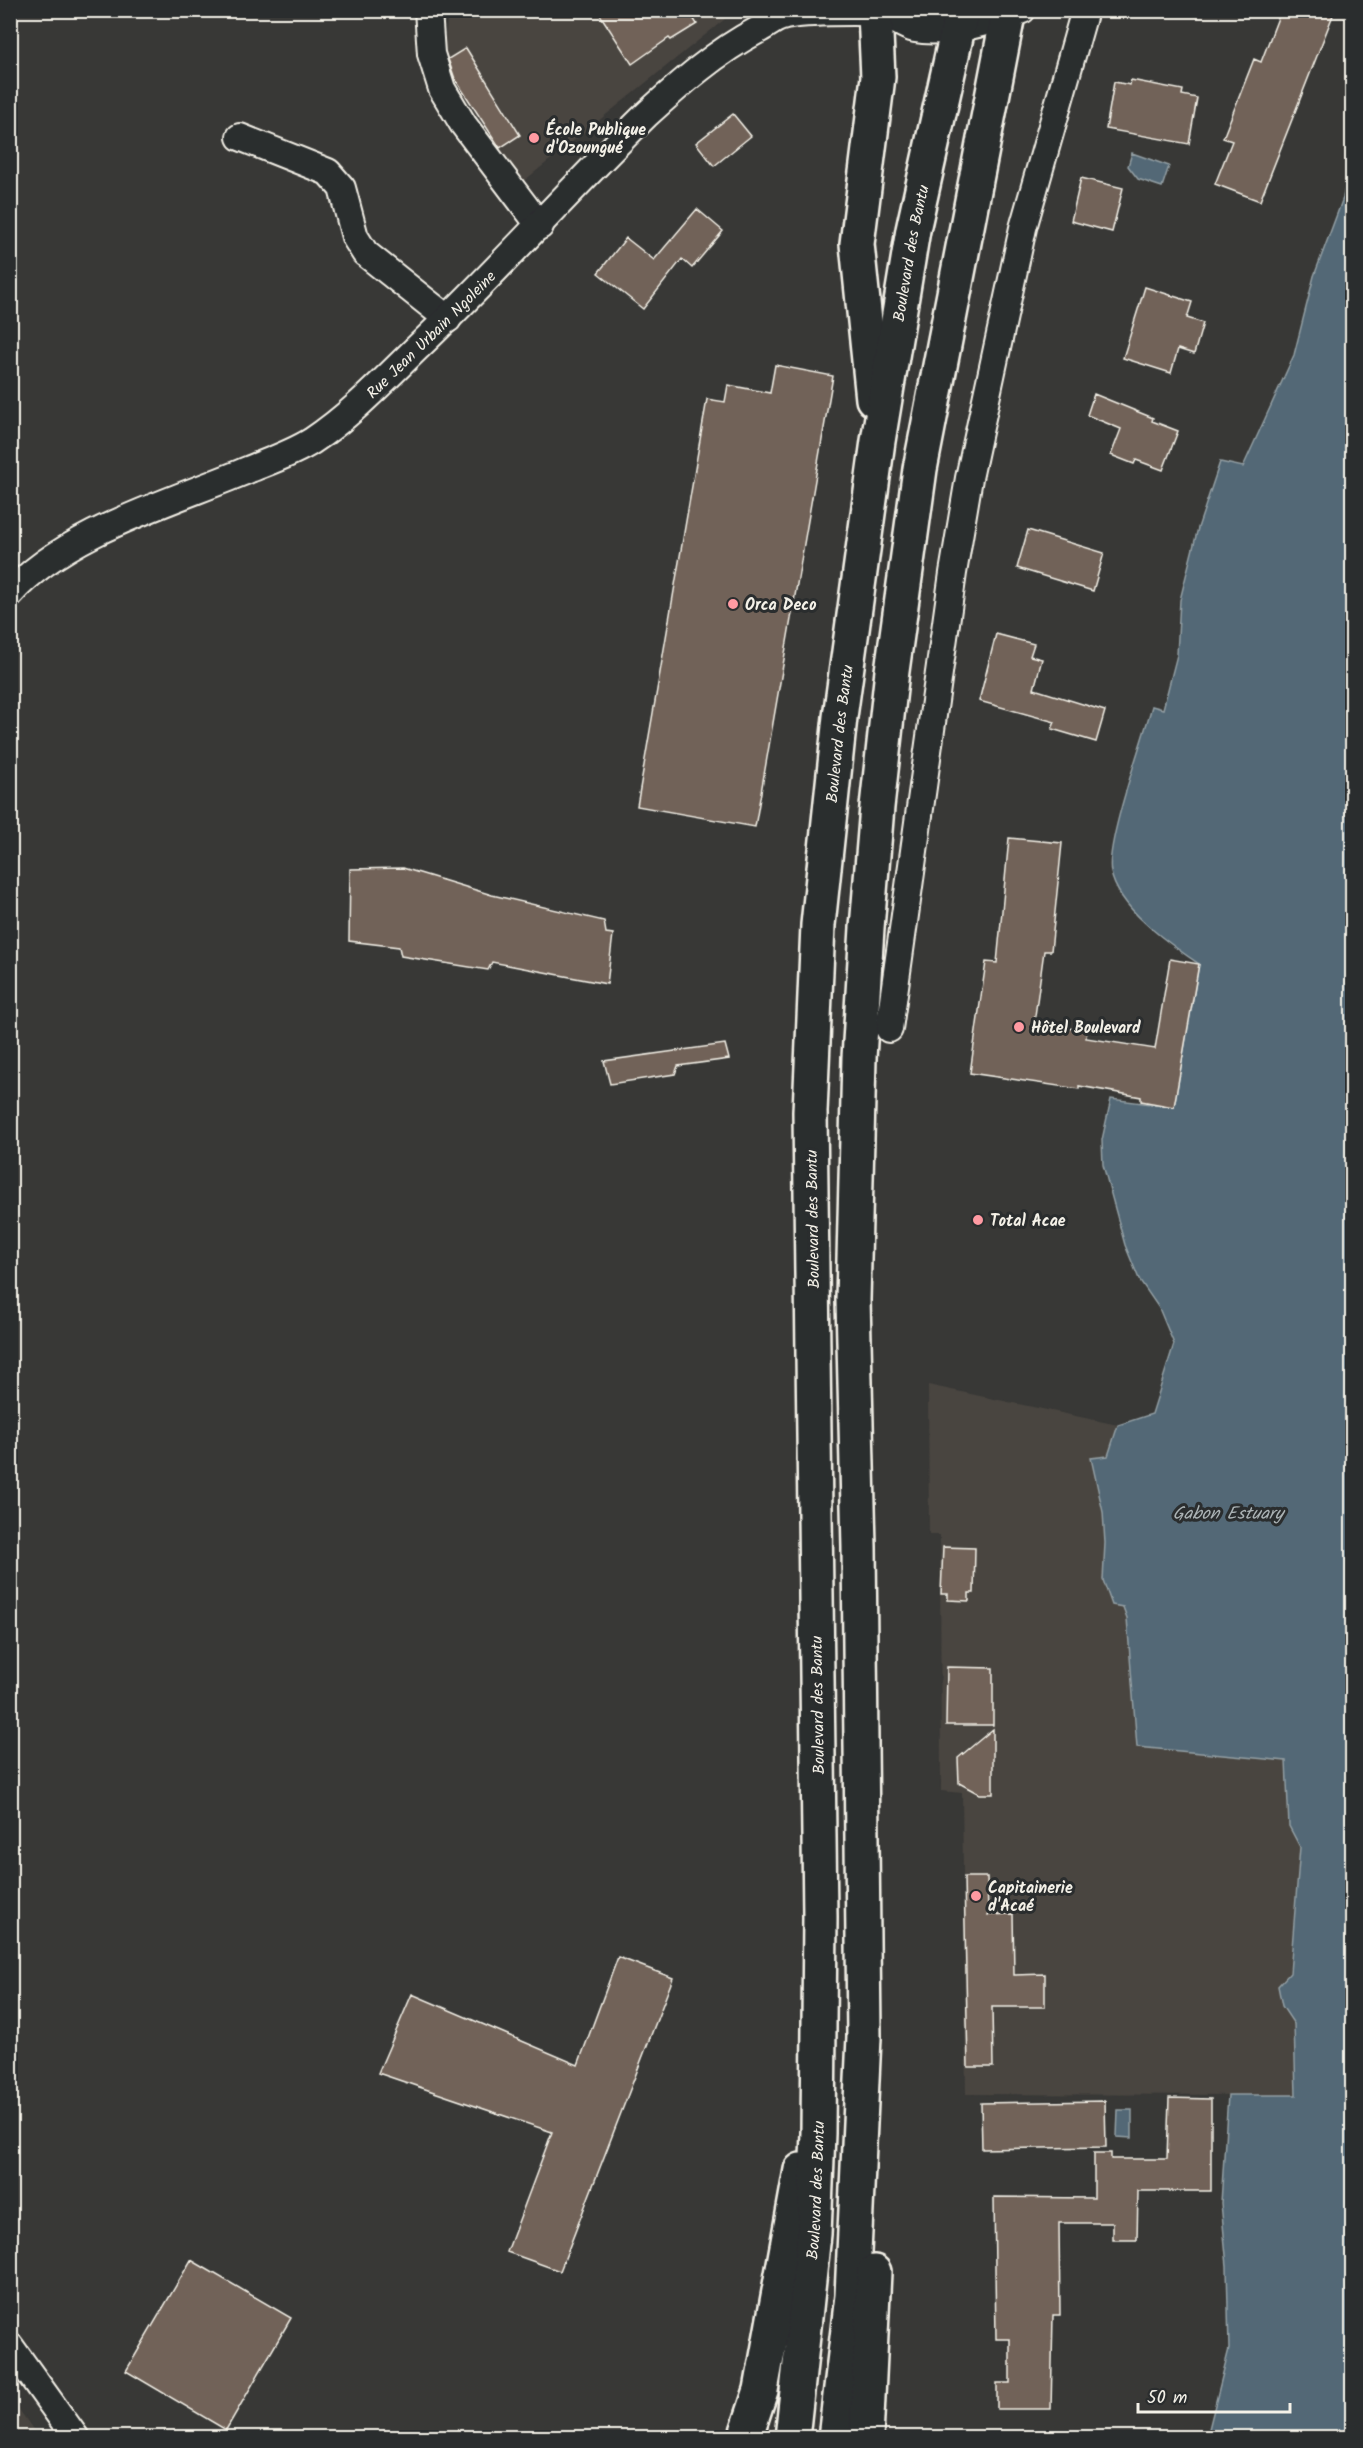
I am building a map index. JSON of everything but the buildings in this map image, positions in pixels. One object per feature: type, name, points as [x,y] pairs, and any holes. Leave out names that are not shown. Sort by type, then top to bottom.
[{"type":"highway","points":[[836,2438],[852,2296],[864,2037],[859,1547],[853,1300],[859,1058],[867,928],[892,671],[920,469],[1013,12]]},
{"type":"highway","points":[[875,13],[878,77],[857,244],[878,441]]},
{"type":"highway","name":"Boulevard des Bantu","points":[[792,2438],[814,2234],[818,2080],[820,1917],[810,1112],[818,925],[840,717],[878,441],[913,230],[960,18]]},
{"type":"highway","points":[[864,2037],[872,2061],[875,2152],[873,2313],[866,2438]]},
{"type":"highway","points":[[745,2438],[761,2390],[818,2080]]},
{"type":"street","points":[[428,10],[431,54],[442,89],[463,124],[540,226]]},
{"type":"street","points":[[889,1029],[953,573],[969,478],[1023,228],[1083,24],[1084,10]]},
{"type":"street","points":[[875,13],[893,17],[912,28],[930,31],[960,18],[1013,12]]},
{"type":"street","name":"Rue Jean Urbain Ngoleine","points":[[10,594],[21,582],[63,549],[309,443],[352,410],[448,319],[540,226],[618,142],[677,86],[739,40],[781,14],[875,13]]},
{"type":"street","points":[[240,137],[328,172],[342,188],[355,237],[365,253],[448,319]]},
{"type":"street","points":[[10,2346],[76,2438]]},
{"type":"shaded area","name":"École Publique d'Ozoungué","points":[[719,10],[725,19],[520,184],[443,62],[448,11]]},
{"type":"shaded area","points":[[928,1385],[1118,1425],[1108,1456],[1091,1458],[1103,1512],[1105,1543],[1127,1618],[1138,1747],[1285,1760],[1289,1826],[1300,1846],[1289,1973],[1278,1986],[1282,2006],[1293,2024],[1296,2095],[966,2094],[962,1793],[941,1791],[940,1535],[929,1535]]},
{"type":"shaded area","points":[[11,2398],[32,2428],[39,2437],[11,2437]]},
{"type":"water","name":"Gabon Estuary","points":[[1352,150],[1352,2437],[1207,2437],[1229,2349],[1227,2266],[1221,2203],[1228,2095],[1296,2095],[1294,2024],[1282,2006],[1278,1986],[1290,1973],[1300,1847],[1289,1826],[1286,1761],[1137,1747],[1127,1618],[1123,1607],[1112,1605],[1103,1580],[1105,1543],[1103,1512],[1091,1458],[1108,1456],[1118,1425],[1152,1414],[1174,1344],[1159,1308],[1139,1279],[1125,1245],[1103,1165],[1102,1140],[1111,1099],[1174,1107],[1199,964],[1160,936],[1134,912],[1116,886],[1111,872],[1111,858],[1119,816],[1152,706],[1163,709],[1177,655],[1180,600],[1198,528],[1220,462],[1243,467],[1294,355],[1314,276],[1343,198]]},
{"type":"water","points":[[1132,153],[1169,166],[1162,187],[1138,179],[1128,166]]},
{"type":"water","points":[[1118,2110],[1132,2110],[1132,2138],[1117,2137]]},
{"type":"place","name":"École Publique d'Ozoungué","points":[[534,138]]},
{"type":"place","name":"Orca Deco","points":[[733,604]]},
{"type":"place","name":"Hôtel Boulevard","points":[[1019,1027]]},
{"type":"place","name":"Total Acae","points":[[978,1220]]},
{"type":"place","name":"Capitainerie d'Acaé","points":[[976,1896]]}]
